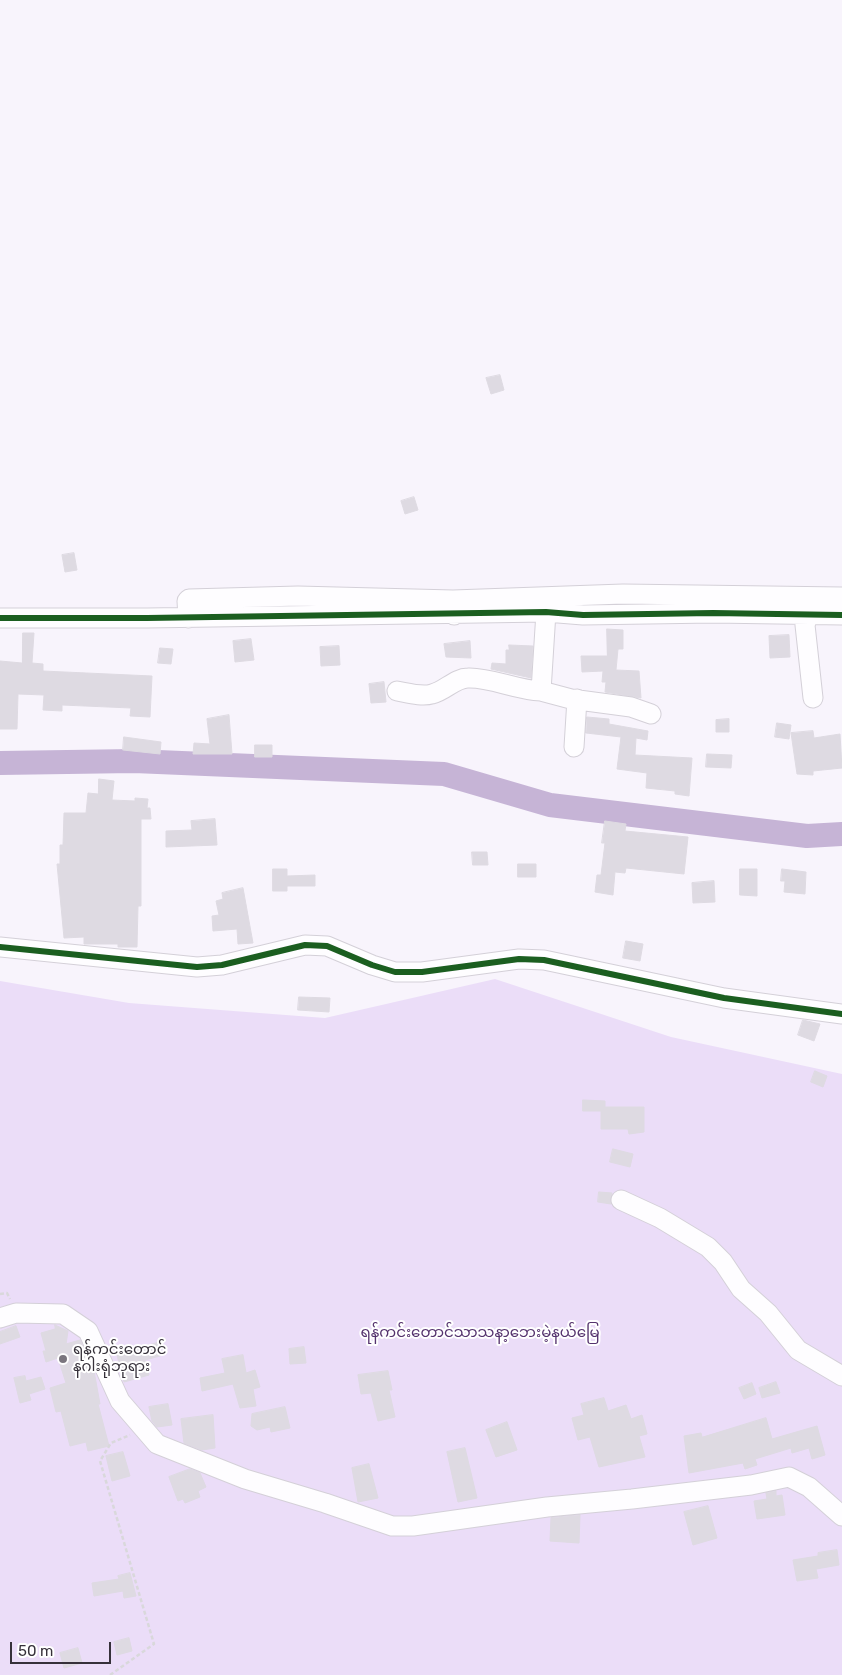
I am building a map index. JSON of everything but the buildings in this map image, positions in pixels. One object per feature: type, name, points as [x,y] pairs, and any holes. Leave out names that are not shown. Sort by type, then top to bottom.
[{"type":"street","points":[[454,608],[546,612],[623,594],[842,597]]},
{"type":"street","points":[[0,618],[187,611],[571,606],[842,615]]},
{"type":"street","points":[[541,691],[546,612]]},
{"type":"street","points":[[813,614],[807,619],[805,625],[813,698]]},
{"type":"street","points":[[398,691],[434,694],[457,681],[469,678],[526,690],[541,691],[571,700],[577,699],[631,707],[651,714]]},
{"type":"street","points":[[574,747],[577,699]]},
{"type":"street","points":[[0,947],[197,967],[222,965],[305,945],[318,944],[341,950],[372,966],[396,972],[422,972],[529,958],[724,998],[842,1014]]},
{"type":"street","points":[[621,1200],[660,1218],[708,1246],[723,1262],[741,1289],[768,1313],[798,1350],[842,1376]]},
{"type":"street","points":[[0,1318],[16,1313],[63,1314],[88,1331],[120,1401],[157,1444],[245,1479],[400,1527],[546,1507],[632,1499],[789,1478],[809,1487],[842,1516]]},
{"type":"path","points":[[110,1675],[154,1644],[100,1461],[111,1443],[144,1429]]},
{"type":"green space","name":"ရန်ကင်းတောင်သာသနာ့ဘေးမဲ့နယ်မြေ","points":[[495,979],[671,1037],[842,1074],[842,1675],[0,1675],[0,981],[129,1003],[325,1018]]},
{"type":"waterway","points":[[0,763],[134,761],[444,774],[550,805],[807,836],[842,834]]},
{"type":"cycle path","points":[[0,618],[147,618],[546,612],[583,615],[713,613],[842,615]]},
{"type":"cycle path","points":[[0,947],[197,967],[222,965],[305,945],[327,946],[372,965],[395,972],[422,972],[519,959],[544,960],[724,998],[842,1014]]},
{"type":"place","name":"ရန်ကင်းတောင် နဂါးရုံဘုရား","points":[[63,1359]]}]
